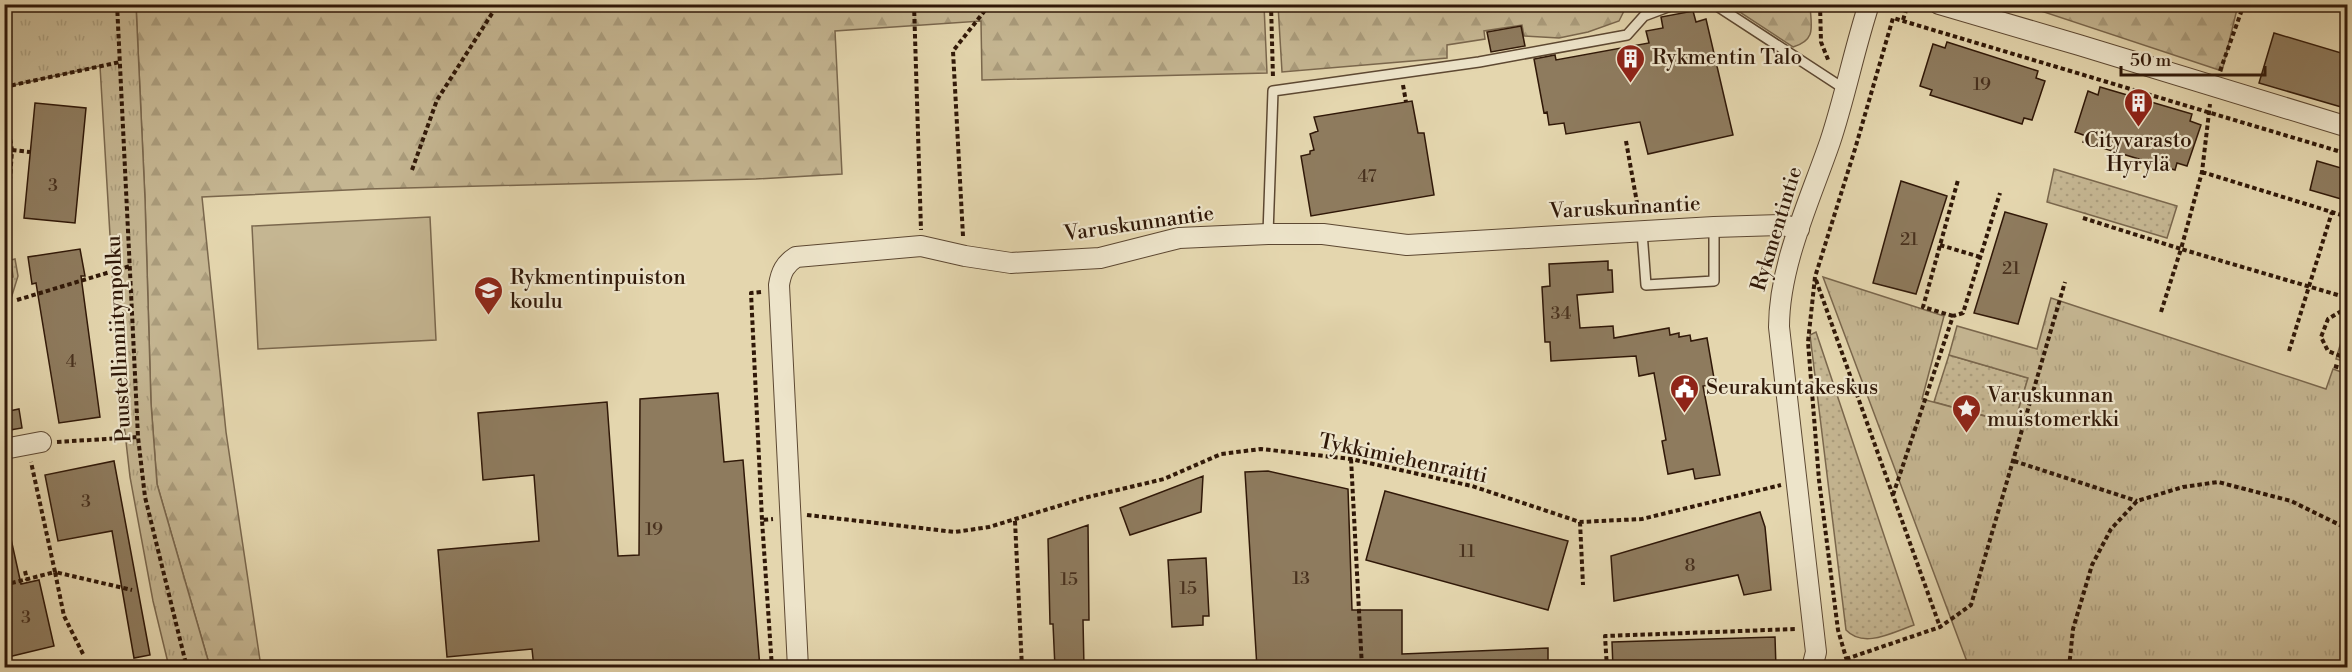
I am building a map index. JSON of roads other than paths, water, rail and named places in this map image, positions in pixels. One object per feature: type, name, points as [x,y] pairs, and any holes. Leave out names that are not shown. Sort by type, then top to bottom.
[{"type":"street","name":"Rykmentintie","points":[[1818,662],[1779,327],[1779,304],[1799,229],[1846,90],[1869,4]]},
{"type":"street","points":[[1939,4],[2348,127]]},
{"type":"street","name":"Varuskunnantie","points":[[798,668],[799,516],[779,291],[780,276],[784,268],[796,257],[921,246],[1011,263],[1100,258],[1179,238],[1268,234],[1323,234],[1407,245],[1714,227],[1783,225],[1799,229]]},
{"type":"street","points":[[4,449],[36,448]]},
{"type":"lane","points":[[1268,234],[1274,91],[1479,62],[1627,35],[1644,16],[1676,4]]},
{"type":"lane","points":[[1714,4],[1846,90]]},
{"type":"lane","points":[[1642,232],[1646,285],[1714,281],[1714,227]]},
{"type":"place","name":"Rykmentin Talo","points":[[1631,84]]},
{"type":"place","name":"Cityvarasto Hyrylä","points":[[2138,128]]},
{"type":"place","name":"Rykmentinpuiston koulu","points":[[489,316]]},
{"type":"place","name":"Seurakuntakeskus","points":[[1685,414]]},
{"type":"place","name":"Varuskunnan muistomerkki","points":[[1966,434]]}]
